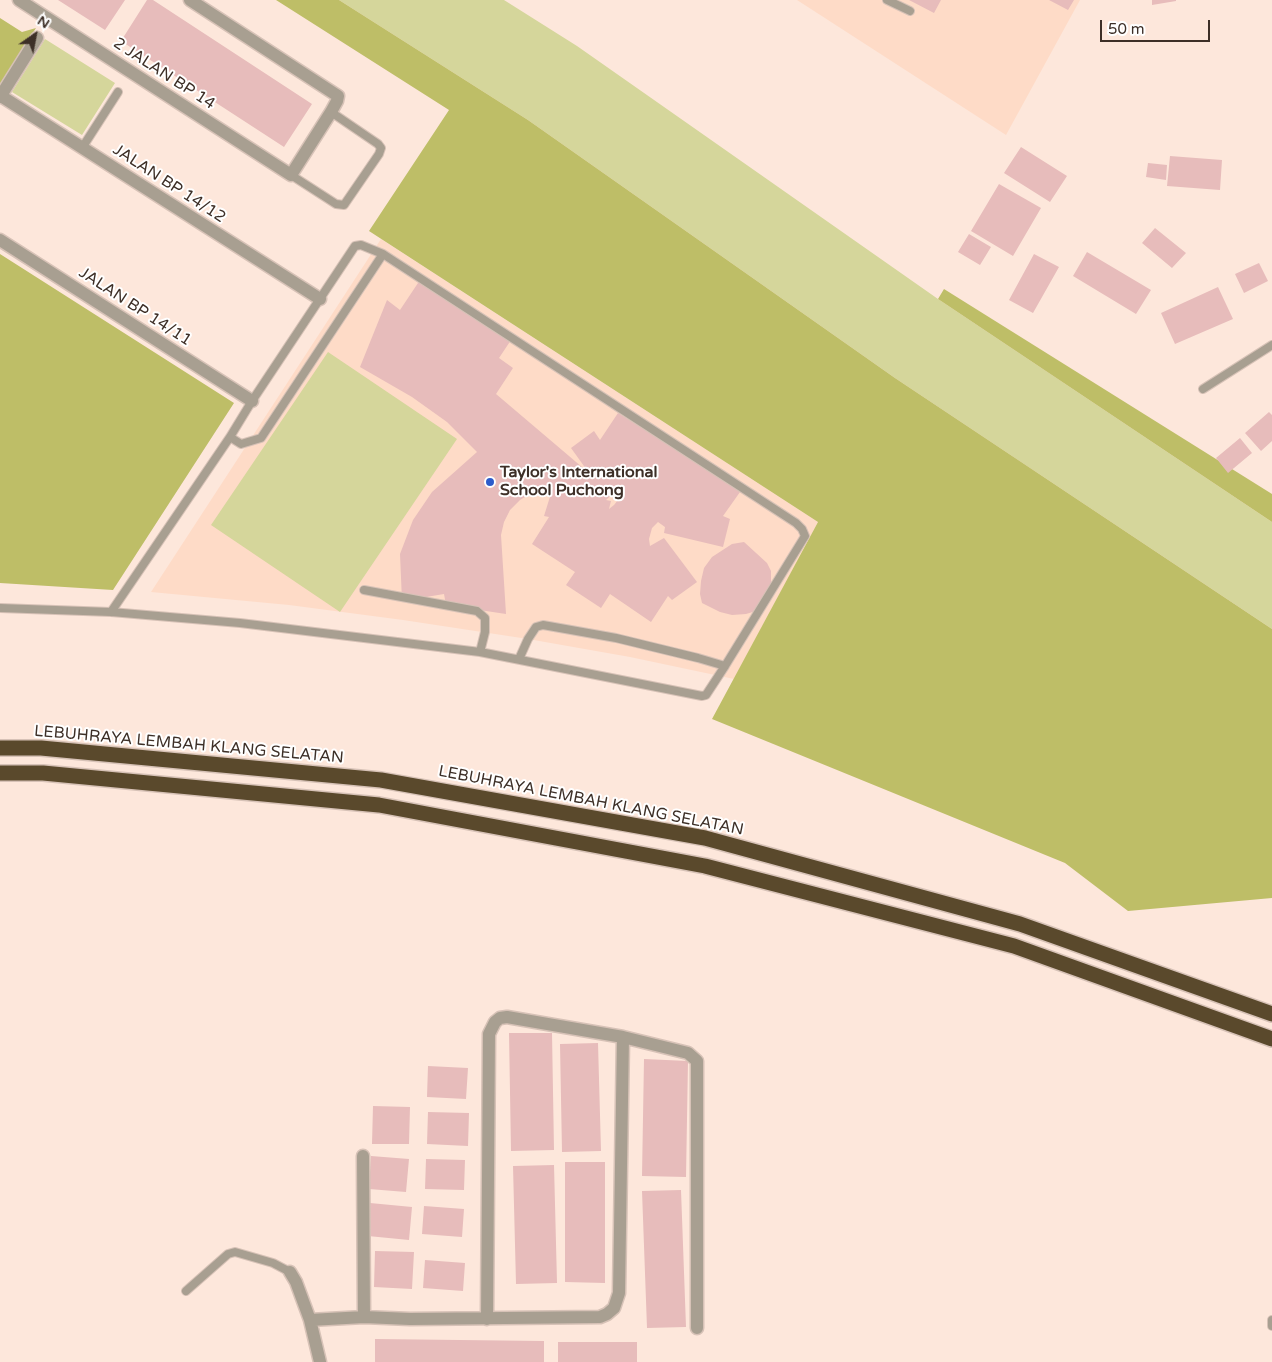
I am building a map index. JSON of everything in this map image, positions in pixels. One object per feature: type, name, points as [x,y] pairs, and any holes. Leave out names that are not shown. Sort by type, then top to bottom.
[{"type":"highway","name":"LEBUHRAYA LEMBAH KLANG SELATAN","points":[[0,748],[41,748],[381,780],[705,838],[1020,924],[1272,1014]]},
{"type":"highway","points":[[0,773],[43,773],[379,805],[705,866],[1014,946],[1272,1039]]},
{"type":"street","name":"2 JALAN BP 14","points":[[19,0],[291,175]]},
{"type":"street","points":[[190,0],[335,92],[338,96],[331,112],[291,175]]},
{"type":"street","points":[[0,96],[37,38]]},
{"type":"street","name":"JALAN BP 14/12","points":[[0,96],[320,299]]},
{"type":"street","name":"JALAN BP 14/11","points":[[0,240],[252,401]]},
{"type":"street","points":[[486,1319],[489,1034],[491,1028],[500,1018],[508,1017],[624,1037],[688,1053],[697,1061],[697,1328]]},
{"type":"street","points":[[310,1320],[364,1317],[486,1319],[600,1316],[607,1314],[614,1308],[619,1293],[624,1037]]},
{"type":"street","points":[[363,1156],[364,1317]]},
{"type":"street","points":[[290,1272],[296,1282],[310,1320],[320,1362]]},
{"type":"lane","points":[[887,0],[910,11]]},
{"type":"lane","points":[[82,148],[118,92]]},
{"type":"lane","points":[[291,175],[336,204],[344,205],[379,154],[381,148],[378,144],[331,112]]},
{"type":"lane","points":[[0,608],[111,612],[240,622],[480,652],[702,696],[706,695],[805,536],[802,529],[383,254],[361,245],[355,246],[230,437],[111,612]]},
{"type":"lane","points":[[230,437],[241,444],[262,438],[383,254]]},
{"type":"lane","points":[[1203,389],[1272,345]]},
{"type":"lane","points":[[364,590],[477,611],[485,618],[485,632],[480,652]]},
{"type":"lane","points":[[518,659],[536,627],[543,625],[616,638],[724,666]]},
{"type":"lane","points":[[186,1291],[228,1254],[234,1252],[272,1263],[290,1272]]},
{"type":"lane","points":[[1272,1320],[1272,1326]]},
{"type":"shaded area","points":[[276,0],[339,0],[528,120],[895,378],[1272,629],[1272,898],[1128,911],[1065,863],[712,719],[818,522],[369,231],[449,110]]},
{"type":"shaded area","points":[[797,0],[1080,0],[1006,135]]},
{"type":"shaded area","points":[[0,18],[22,32],[36,28],[0,84]]},
{"type":"shaded area","name":"Taylor's International School Puchong","points":[[381,239],[818,522],[734,679],[630,657],[403,620],[289,605],[151,592]]},
{"type":"shaded area","points":[[0,254],[234,403],[113,590],[0,583]]},
{"type":"shaded area","points":[[944,289],[1272,494],[1272,522],[938,299]]},
{"type":"green space","points":[[339,0],[504,0],[577,46],[938,299],[1272,522],[1272,629],[895,378],[528,120]]},
{"type":"green space","points":[[45,39],[115,83],[82,135],[12,92]]},
{"type":"green space","points":[[328,352],[457,439],[340,612],[211,525]]},
{"type":"building","points":[[58,0],[125,0],[105,30]]},
{"type":"building","points":[[147,0],[153,0],[312,104],[284,147],[121,41]]},
{"type":"building","points":[[909,0],[941,0],[934,13]]},
{"type":"building","points":[[1049,0],[1074,0],[1068,10]]},
{"type":"building","points":[[1152,0],[1176,0],[1176,1],[1152,5]]},
{"type":"building","points":[[1021,147],[1067,176],[1050,202],[1004,173]]},
{"type":"building","points":[[1170,156],[1222,160],[1220,190],[1167,186]]},
{"type":"building","points":[[1148,163],[1167,165],[1166,180],[1146,177]]},
{"type":"building","points":[[999,184],[1041,208],[1013,256],[971,231]]},
{"type":"building","points":[[1155,228],[1186,253],[1172,268],[1142,243]]},
{"type":"building","points":[[969,234],[991,247],[980,265],[958,252]]},
{"type":"building","points":[[1087,252],[1151,290],[1136,314],[1073,276]]},
{"type":"building","points":[[1034,254],[1059,267],[1033,313],[1009,300]]},
{"type":"building","points":[[1259,263],[1268,281],[1244,293],[1235,274]]},
{"type":"building","points":[[420,280],[511,340],[499,358],[513,368],[496,394],[589,473],[571,448],[594,431],[600,440],[618,413],[661,440],[664,436],[701,461],[698,464],[740,492],[723,516],[730,519],[723,547],[664,533],[665,527],[658,522],[652,528],[649,539],[650,546],[664,538],[697,582],[672,600],[668,596],[651,622],[610,594],[601,608],[566,585],[575,572],[532,544],[549,517],[544,516],[553,487],[533,492],[520,500],[510,510],[504,522],[501,535],[506,614],[446,605],[444,594],[402,601],[400,554],[413,520],[432,492],[477,452],[447,422],[412,397],[360,367],[387,300],[400,310]],"holes":[[[620,487],[618,500],[609,509],[611,501],[606,500]]]},
{"type":"building","points":[[1218,287],[1233,319],[1175,344],[1161,313]]},
{"type":"building","points":[[1269,412],[1272,415],[1272,441],[1261,451],[1245,433]]},
{"type":"building","points":[[1240,438],[1252,453],[1228,473],[1216,458]]},
{"type":"building","points":[[744,542],[767,563],[771,571],[771,591],[756,611],[746,614],[732,615],[720,612],[702,603],[700,594],[704,568],[712,557],[732,544]]},
{"type":"building","points":[[509,1033],[552,1033],[554,1150],[511,1151]]},
{"type":"building","points":[[598,1043],[601,1151],[562,1152],[560,1044]]},
{"type":"building","points":[[644,1059],[688,1061],[686,1177],[642,1176]]},
{"type":"building","points":[[428,1066],[468,1068],[466,1099],[427,1097]]},
{"type":"building","points":[[373,1106],[410,1107],[409,1144],[372,1144]]},
{"type":"building","points":[[428,1112],[469,1113],[468,1146],[427,1144]]},
{"type":"building","points":[[371,1156],[409,1159],[406,1192],[369,1189]]},
{"type":"building","points":[[426,1159],[465,1160],[464,1190],[425,1189]]},
{"type":"building","points":[[565,1162],[605,1162],[605,1283],[565,1282]]},
{"type":"building","points":[[554,1165],[557,1283],[516,1284],[513,1166]]},
{"type":"building","points":[[681,1190],[686,1327],[647,1328],[642,1191]]},
{"type":"building","points":[[370,1203],[412,1207],[409,1240],[368,1236]]},
{"type":"building","points":[[424,1206],[464,1209],[462,1237],[422,1234]]},
{"type":"building","points":[[375,1251],[414,1252],[412,1289],[374,1287]]},
{"type":"building","points":[[425,1260],[465,1263],[463,1291],[423,1288]]},
{"type":"building","points":[[375,1339],[544,1341],[544,1362],[375,1362]]},
{"type":"building","points":[[558,1342],[637,1342],[637,1362],[558,1362]]},
{"type":"place","name":"Taylor's International School Puchong","points":[[490,482]]}]
